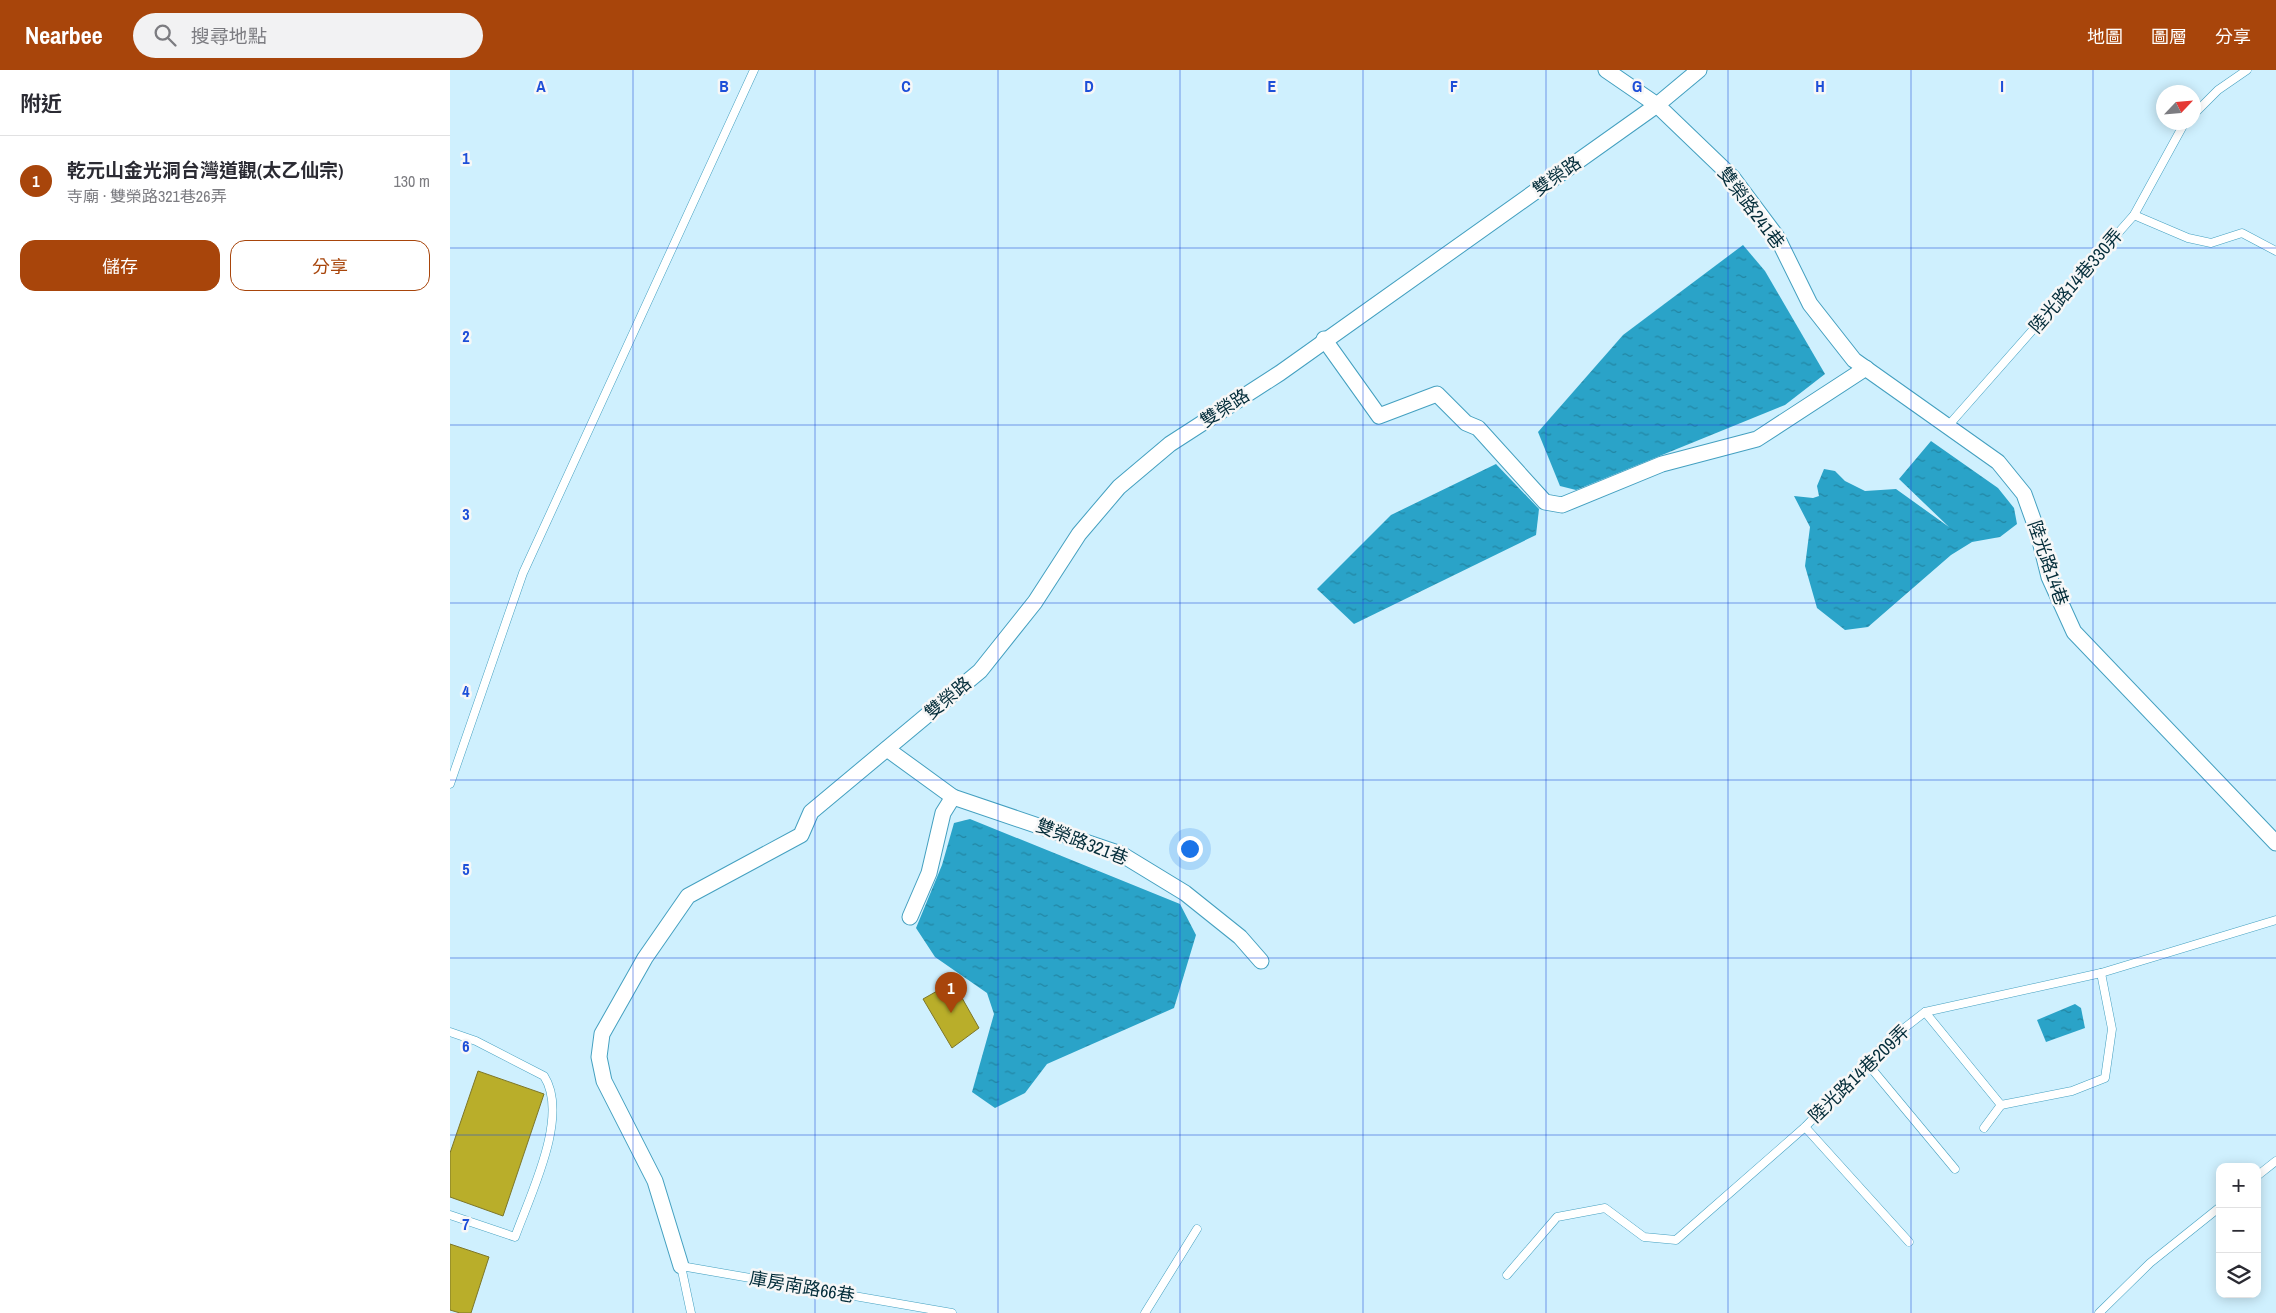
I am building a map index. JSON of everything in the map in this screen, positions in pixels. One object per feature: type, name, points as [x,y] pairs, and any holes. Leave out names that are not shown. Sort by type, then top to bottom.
[{"type":"street","name":"雙榮路241巷","points":[[1606,70],[1657,105],[1733,178],[1777,237],[1810,304],[1854,360],[1866,368]]},
{"type":"street","name":"雙榮路","points":[[681,1266],[655,1181],[604,1081],[599,1057],[602,1034],[645,958],[688,896],[801,835],[812,812],[980,671],[1034,602],[1079,534],[1119,487],[1170,444],[1280,373],[1325,339],[1657,105],[1699,70]]},
{"type":"street","points":[[1325,339],[1379,416],[1437,394],[1466,423],[1478,428],[1545,502],[1562,504],[1662,464],[1757,439],[1866,368]]},
{"type":"street","name":"陸光路14巷","points":[[1866,368],[1998,462],[2024,494],[2038,533],[2049,577],[2074,632],[2276,843]]},
{"type":"street","name":"雙榮路321巷","points":[[886,750],[953,796],[1121,854],[1185,892],[1240,937],[1261,961]]},
{"type":"street","points":[[910,917],[929,873],[943,813],[953,796]]},
{"type":"lane","points":[[450,784],[523,573],[754,70]]},
{"type":"lane","points":[[2201,107],[2218,90],[2247,70]]},
{"type":"lane","name":"陸光路14巷330弄","points":[[1948,426],[2134,215],[2181,130]]},
{"type":"lane","points":[[2134,215],[2188,238],[2211,243],[2242,233],[2276,251]]},
{"type":"lane","name":"陸光路14巷209弄","points":[[1507,1275],[1557,1216],[1605,1208],[1644,1236],[1676,1240],[1804,1127],[1889,1040],[1925,1012],[2101,973],[2276,920]]},
{"type":"lane","points":[[1984,1128],[2000,1105],[2072,1091],[2105,1078],[2112,1029],[2101,973]]},
{"type":"lane","points":[[1925,1012],[2000,1105]]},
{"type":"lane","points":[[450,1032],[476,1041],[544,1076],[550,1085],[553,1097],[548,1148],[515,1236],[450,1215]]},
{"type":"lane","points":[[1866,1062],[1955,1168]]},
{"type":"lane","points":[[1804,1127],[1908,1242]]},
{"type":"lane","points":[[2261,1173],[2276,1161]]},
{"type":"lane","points":[[2100,1313],[2150,1263],[2219,1208]]},
{"type":"lane","points":[[1145,1313],[1198,1229]]},
{"type":"lane","points":[[681,1266],[691,1313]]},
{"type":"lane","name":"庫房南路66巷","points":[[681,1266],[952,1313]]},
{"type":"water","points":[[1743,245],[1765,271],[1825,374],[1785,405],[1576,490],[1560,486],[1538,432],[1623,335]]},
{"type":"water","points":[[1931,441],[1998,488],[2014,508],[2017,524],[2000,537],[1972,542],[1951,555],[1868,627],[1845,630],[1817,608],[1805,566],[1810,527],[1794,496],[1813,498],[1819,496],[1817,486],[1824,469],[1835,471],[1845,481],[1865,491],[1896,489],[1949,527],[1899,479]]},
{"type":"water","points":[[1496,464],[1539,509],[1536,535],[1354,624],[1317,589],[1391,515]]},
{"type":"water","points":[[970,819],[1180,904],[1196,935],[1174,1008],[1047,1064],[1025,1093],[995,1108],[972,1092],[994,1014],[987,993],[935,957],[916,928],[942,865],[954,823]]},
{"type":"water","points":[[2075,1004],[2081,1008],[2085,1028],[2046,1042],[2037,1020]]},
{"type":"building","points":[[953,982],[979,1028],[952,1048],[923,999]]},
{"type":"building","points":[[478,1071],[544,1094],[503,1216],[450,1197],[450,1153]]},
{"type":"building","points":[[450,1244],[489,1257],[471,1313],[460,1313],[450,1310]]},
{"type":"place","name":"乾元山金光洞台灣道觀(太乙仙宗)","points":[[951,1013]]}]
